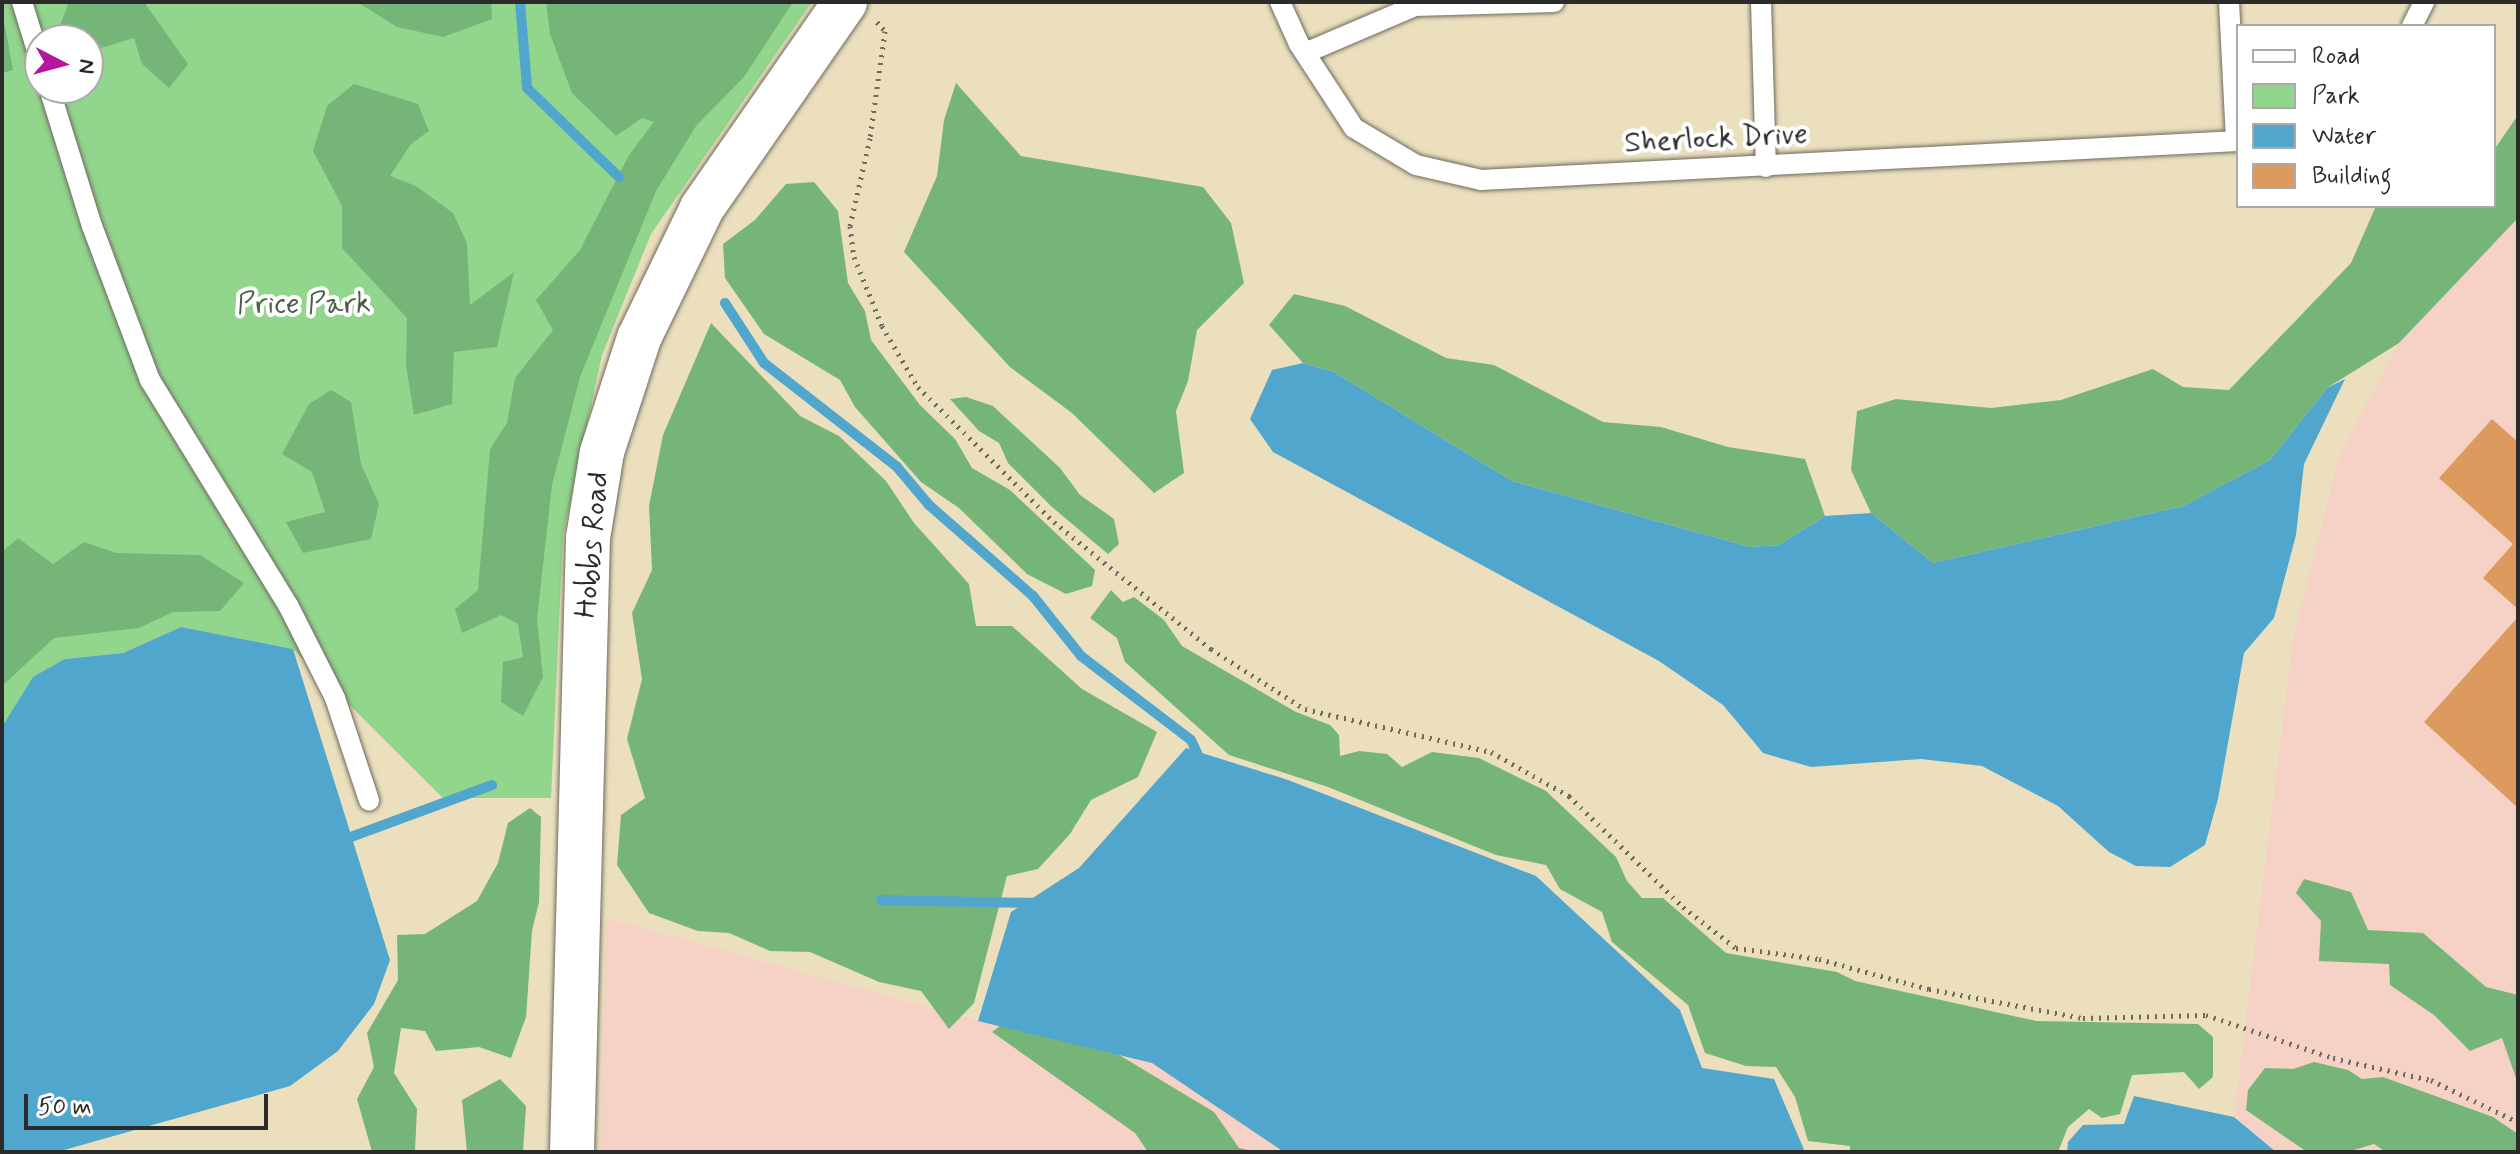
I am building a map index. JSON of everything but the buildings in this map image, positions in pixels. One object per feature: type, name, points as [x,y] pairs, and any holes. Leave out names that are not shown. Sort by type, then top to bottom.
[{"type":"street","name":"Hobbs Road","points":[[572,1152],[588,538],[602,452],[639,338],[702,208],[857,7]]},
{"type":"lane","points":[[22,2],[29,24]]},
{"type":"lane","name":"Sherlock Drive","points":[[1280,2],[1305,53],[1354,128],[1416,165],[1481,180],[2236,141]]},
{"type":"lane","points":[[1305,53],[1415,6],[1554,2]]},
{"type":"lane","points":[[1761,2],[1766,167]]},
{"type":"lane","points":[[2229,2],[2236,124]]},
{"type":"lane","points":[[2413,24],[2424,2]]},
{"type":"lane","points":[[54,104],[92,226],[150,380],[288,605],[335,698],[369,800]]},
{"type":"path","points":[[857,7],[885,31],[870,138],[850,226],[854,257],[882,326],[918,387],[1054,522],[1211,649],[1305,709],[1491,752],[1569,796],[1683,907],[1736,948],[1819,959],[1929,989],[2083,1018],[2206,1015],[2333,1058],[2431,1080],[2518,1122]]},
{"type":"shaded area","points":[[2518,218],[2518,1152],[2276,1152],[2234,1117],[2293,637],[2338,458],[2399,343]]},
{"type":"shaded area","points":[[607,918],[978,1021],[1152,1063],[1284,1152],[600,1152]]},
{"type":"green space","name":"Price Park","points":[[2,2],[812,2],[651,234],[602,355],[563,535],[551,798],[443,798],[293,649],[181,627],[123,653],[65,659],[2,727]]},
{"type":"green space","points":[[69,2],[144,2],[188,64],[169,88],[142,64],[134,38],[104,47],[104,24],[60,24]]},
{"type":"green space","points":[[357,2],[491,2],[492,19],[443,37],[397,27]]},
{"type":"green space","points":[[546,2],[793,2],[744,77],[696,126],[656,191],[580,377],[552,485],[537,619],[543,677],[523,716],[501,702],[503,662],[523,657],[518,624],[501,615],[462,633],[455,609],[478,590],[490,449],[507,423],[515,378],[553,330],[536,300],[580,250],[629,155],[654,122],[642,118],[616,136],[572,93],[550,34]]},
{"type":"green space","points":[[2,10],[13,70],[2,73]]},
{"type":"green space","points":[[956,83],[1021,156],[1203,187],[1231,223],[1244,283],[1197,330],[1188,381],[1176,411],[1184,473],[1154,493],[1072,413],[1010,367],[904,252],[937,176],[944,120]]},
{"type":"green space","points":[[354,84],[418,104],[429,131],[411,144],[390,176],[416,186],[453,213],[467,243],[470,305],[514,272],[497,347],[454,352],[452,404],[414,415],[406,366],[407,318],[342,248],[342,206],[313,151],[327,106]]},
{"type":"green space","points":[[2518,115],[2518,218],[2399,343],[2327,388],[2270,460],[2183,506],[1933,563],[1871,513],[1851,470],[1857,411],[1896,399],[1991,408],[2061,400],[2153,369],[2183,387],[2229,390],[2351,263],[2375,208],[2496,208],[2496,147]]},
{"type":"green space","points":[[814,182],[838,211],[848,283],[865,311],[871,340],[920,405],[955,439],[972,468],[1010,490],[1095,570],[1092,586],[1066,594],[1027,574],[959,508],[921,482],[855,407],[840,380],[764,334],[725,278],[723,244],[755,220],[786,184]]},
{"type":"green space","points":[[1294,294],[1345,306],[1446,358],[1494,365],[1603,422],[1661,427],[1728,447],[1805,459],[1825,516],[1779,545],[1750,547],[1512,481],[1334,372],[1303,363],[1269,325]]},
{"type":"green space","points":[[711,323],[800,416],[839,436],[886,481],[914,523],[969,584],[976,626],[1012,626],[1082,689],[1157,732],[1138,777],[1091,800],[1070,834],[1038,869],[1007,876],[974,1003],[949,1029],[921,991],[879,982],[810,952],[770,951],[729,933],[698,931],[649,913],[617,865],[621,815],[645,798],[627,739],[642,679],[632,613],[652,570],[649,506],[663,435]]},
{"type":"green space","points":[[331,390],[351,402],[361,464],[379,504],[371,539],[303,553],[286,522],[325,512],[312,472],[282,454],[309,404]]},
{"type":"green space","points":[[966,397],[993,406],[1060,468],[1080,495],[1114,519],[1119,544],[1108,554],[1052,507],[1008,463],[999,443],[979,431],[950,399]]},
{"type":"green space","points":[[18,538],[53,564],[84,542],[116,553],[200,555],[244,583],[220,611],[173,612],[139,628],[54,638],[2,686],[2,552]]},
{"type":"green space","points":[[1111,590],[1123,602],[1134,597],[1164,620],[1182,646],[1296,712],[1330,725],[1339,735],[1340,756],[1359,751],[1387,754],[1402,767],[1432,752],[1479,758],[1546,791],[1616,857],[1627,881],[1642,898],[1663,898],[1726,953],[1837,972],[1855,981],[2036,1021],[2198,1024],[2213,1037],[2213,1077],[2199,1089],[2184,1072],[2132,1075],[2120,1114],[2102,1118],[2089,1109],[2068,1127],[2058,1152],[1850,1152],[1850,1146],[1808,1141],[1795,1097],[1776,1067],[1746,1066],[1705,1053],[1688,1005],[1612,942],[1602,912],[1560,889],[1546,865],[1496,855],[1328,787],[1229,755],[1125,662],[1117,638],[1090,618]]},
{"type":"green space","points":[[530,808],[541,817],[539,902],[532,931],[526,1017],[511,1058],[479,1047],[436,1051],[425,1031],[401,1028],[394,1073],[417,1109],[415,1152],[372,1152],[357,1099],[374,1067],[367,1033],[398,980],[397,935],[425,934],[477,901],[498,863],[508,823]]},
{"type":"green space","points":[[2304,879],[2351,892],[2368,930],[2423,933],[2486,987],[2518,995],[2518,1084],[2502,1038],[2470,1051],[2434,1015],[2390,985],[2389,964],[2319,961],[2321,921],[2296,893]]},
{"type":"green space","points":[[1031,1002],[1214,1112],[1239,1148],[1258,1152],[1148,1152],[1135,1133],[992,1032]]},
{"type":"green space","points":[[2314,1062],[2348,1070],[2362,1079],[2383,1077],[2493,1117],[2518,1134],[2518,1152],[2386,1152],[2374,1144],[2347,1152],[2307,1152],[2246,1110],[2248,1090],[2265,1068],[2293,1069]]},
{"type":"green space","points":[[500,1079],[526,1106],[523,1152],[467,1152],[462,1100]]},
{"type":"water","points":[[1303,363],[1334,372],[1512,481],[1750,547],[1779,545],[1825,516],[1871,513],[1933,563],[2183,506],[2270,460],[2327,388],[2345,379],[2304,464],[2296,535],[2274,618],[2244,653],[2218,799],[2205,845],[2170,867],[2136,866],[2109,852],[2058,806],[1982,766],[1921,759],[1811,767],[1763,753],[1723,705],[1659,661],[1273,452],[1250,419],[1272,370]]},
{"type":"water","points":[[181,627],[293,649],[390,960],[374,1004],[338,1051],[290,1086],[57,1152],[2,1152],[2,727],[33,677],[65,659],[123,653]]},
{"type":"water","points":[[1186,748],[1288,780],[1536,876],[1680,1010],[1702,1068],[1774,1079],[1805,1152],[1284,1152],[1152,1063],[978,1021],[1011,912],[1079,868]]},
{"type":"water","points":[[2134,1096],[2234,1117],[2276,1152],[2067,1152],[2068,1142],[2083,1125],[2124,1124]]},
{"type":"waterway","points":[[520,2],[527,88],[619,177]]},
{"type":"waterway","points":[[725,303],[764,363],[897,467],[929,505],[1033,596],[1081,656],[1191,740],[1201,761]]},
{"type":"waterway","points":[[340,841],[492,785]]},
{"type":"waterway","points":[[881,900],[1038,903]]}]
